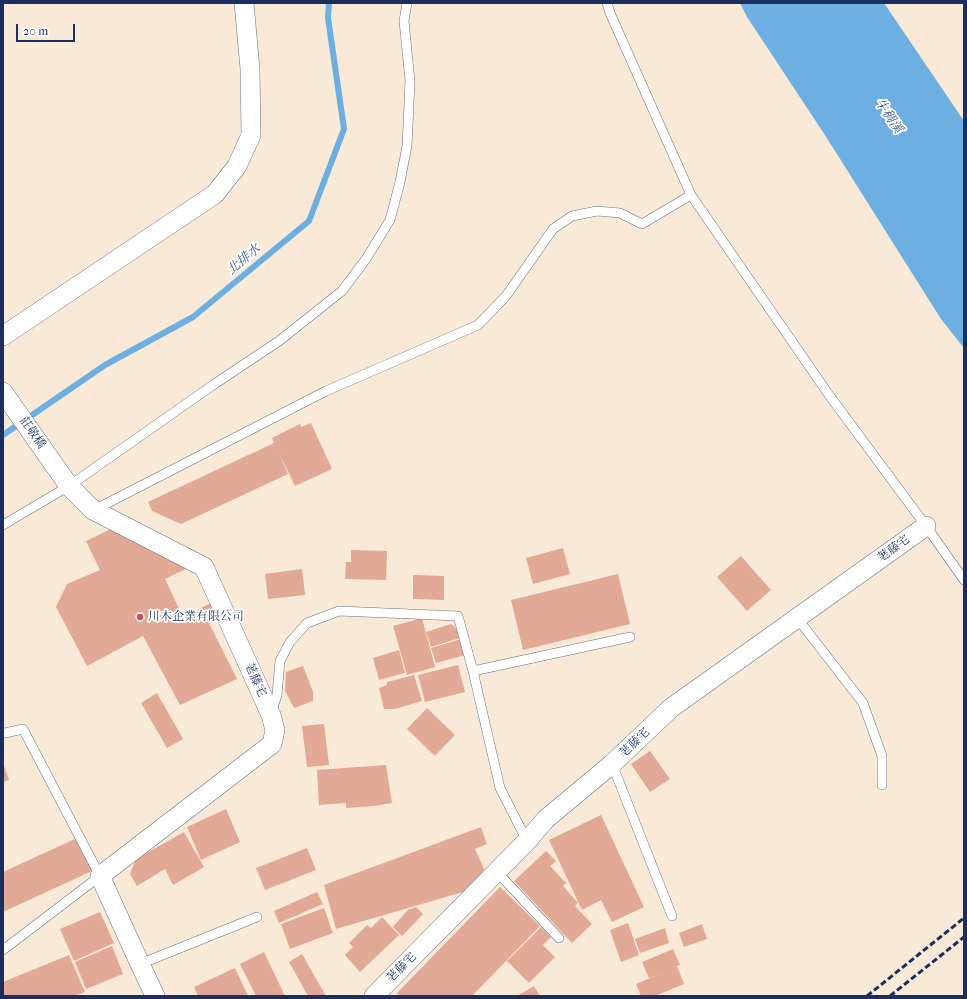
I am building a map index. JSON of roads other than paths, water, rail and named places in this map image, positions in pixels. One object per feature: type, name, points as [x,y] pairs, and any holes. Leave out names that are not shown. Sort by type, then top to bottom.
[{"type":"street","points":[[3,336],[215,194],[237,166],[251,135],[250,69],[244,3]]},
{"type":"street","name":"莊敬橋","points":[[3,392],[65,480]]},
{"type":"street","name":"荖藤宅","points":[[65,480],[93,510],[204,567],[271,714],[275,730],[272,744],[100,876]]},
{"type":"street","name":"荖藤宅","points":[[374,996],[527,841],[546,819],[612,764],[671,708],[926,526]]},
{"type":"street","points":[[100,876],[156,996]]},
{"type":"lane","points":[[3,526],[65,480],[280,341],[342,291],[366,259],[390,220],[408,146],[410,81],[404,21],[406,3]]},
{"type":"lane","points":[[607,3],[610,14],[692,195],[829,395],[964,580]]},
{"type":"lane","points":[[93,510],[326,391],[478,325],[506,296],[553,229],[572,216],[597,211],[620,213],[642,224],[692,195]]},
{"type":"lane","points":[[271,714],[277,695],[280,662],[290,642],[307,623],[339,611],[458,616],[500,788],[527,841]]},
{"type":"lane","points":[[797,618],[863,703],[882,756],[882,786]]},
{"type":"lane","points":[[472,671],[630,637]]},
{"type":"lane","points":[[3,950],[100,876],[23,729],[5,734]]},
{"type":"lane","points":[[612,764],[672,916]]},
{"type":"lane","points":[[496,872],[559,938]]},
{"type":"lane","points":[[140,964],[257,917]]},
{"type":"water","name":"牛稠溪","points":[[740,3],[884,3],[964,121],[964,348],[941,319],[823,132],[747,17]]},
{"type":"waterway","name":"北排水","points":[[3,435],[105,365],[193,317],[309,221],[344,129],[328,18],[329,3]]},
{"type":"railway","points":[[867,996],[964,918]]},
{"type":"railway","points":[[890,996],[964,937]]},
{"type":"place","name":"川木企業有限公司","points":[[140,617]]}]
